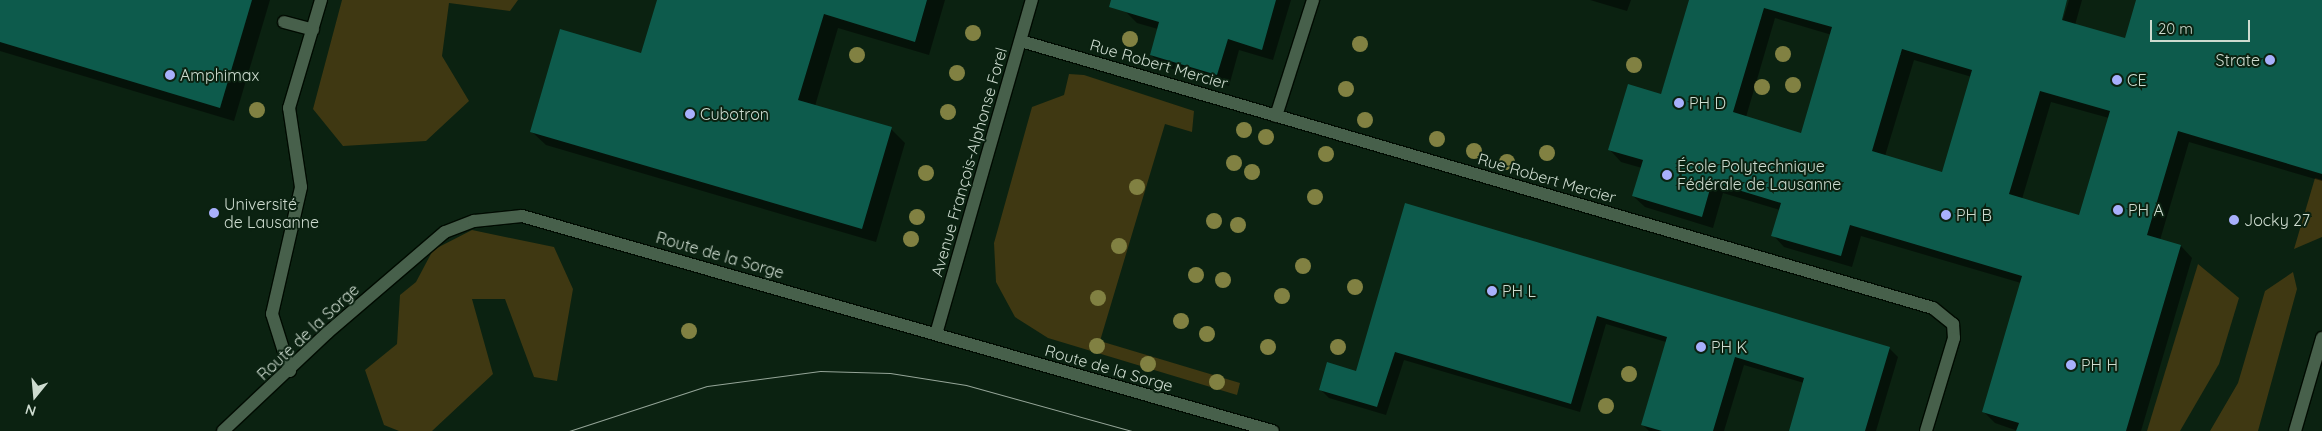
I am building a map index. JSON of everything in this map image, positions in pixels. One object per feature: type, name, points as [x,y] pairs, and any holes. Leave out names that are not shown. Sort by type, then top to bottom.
[{"type":"street","points":[[290,371],[272,314],[301,187],[289,108],[321,0]]},
{"type":"street","name":"Avenue François-Alphonse Forel","points":[[936,334],[1032,0]]},
{"type":"street","points":[[1276,116],[1313,0]]},
{"type":"street","points":[[284,22],[313,30]]},
{"type":"street","name":"Rue Robert Mercier","points":[[1021,41],[1933,308],[1953,324],[1954,338],[1926,431]]},
{"type":"street","name":"Route de la Sorge","points":[[223,431],[290,371],[327,333],[445,232],[496,216],[536,220],[1272,431]]},
{"type":"street","points":[[2295,431],[2322,338]]},
{"type":"shaded area","points":[[342,0],[518,0],[510,11],[449,3],[442,56],[469,101],[426,141],[343,146],[313,109]]},
{"type":"shaded area","points":[[1069,74],[1084,75],[1194,111],[1192,132],[1165,124],[1100,341],[1240,383],[1237,395],[1048,338],[1015,317],[996,282],[994,243],[1032,107],[1064,95]]},
{"type":"shaded area","points":[[2315,178],[2322,180],[2322,237],[2294,249]]},
{"type":"shaded area","points":[[472,230],[554,247],[573,289],[557,381],[534,377],[505,299],[472,299],[493,374],[432,431],[399,431],[384,425],[365,370],[397,344],[400,295],[416,282],[433,250]]},
{"type":"shaded area","points":[[2198,264],[2239,298],[2219,364],[2180,431],[2147,431]]},
{"type":"shaded area","points":[[2293,272],[2297,289],[2258,431],[2210,431],[2238,383],[2265,291]]},
{"type":"building","name":"Amphimax","points":[[0,0],[252,0],[220,108],[0,42]]},
{"type":"building","name":"Cubotron","points":[[657,0],[927,0],[915,42],[824,14],[798,100],[892,127],[862,229],[530,132],[560,29],[641,53]]},
{"type":"building","points":[[1111,0],[1276,0],[1262,50],[1228,39],[1217,75],[1150,55],[1159,22],[1109,7]]},
{"type":"building","points":[[1689,0],[2067,0],[2062,20],[2125,38],[2136,0],[2322,0],[2322,174],[2178,131],[2147,235],[2181,245],[2126,431],[2016,431],[2019,423],[1982,412],[2022,276],[1850,225],[1841,256],[1771,236],[1781,203],[1712,182],[1702,217],[1632,196],[1643,160],[1608,150],[1628,84],[1661,94]],"holes":[[[1764,8],[1832,27],[1801,133],[1733,112]],[[1902,49],[1972,70],[1942,172],[1872,151]],[[2040,91],[2110,111],[2079,215],[2009,194]]]},
{"type":"building","points":[[1405,203],[1890,347],[1865,431],[1789,431],[1804,378],[1735,357],[1713,431],[1662,431],[1641,425],[1667,337],[1597,316],[1571,404],[1395,352],[1377,407],[1319,390],[1327,362],[1356,371]]},
{"type":"tram line","points":[[569,431],[707,386],[820,371],[890,373],[966,385],[1132,431]]},
{"type":"place","name":"Strate","points":[[2270,60]]},
{"type":"place","name":"Amphimax","points":[[170,75]]},
{"type":"place","name":"CE","points":[[2117,80]]},
{"type":"place","name":"PH D","points":[[1679,103]]},
{"type":"place","name":"Cubotron","points":[[690,114]]},
{"type":"place","name":"École Polytechnique Fédérale de Lausanne","points":[[1667,175]]},
{"type":"place","name":"PH A","points":[[2118,210]]},
{"type":"place","name":"Université de Lausanne","points":[[214,213]]},
{"type":"place","name":"PH B","points":[[1946,215]]},
{"type":"place","name":"Jocky 27","points":[[2234,220]]},
{"type":"place","name":"PH L","points":[[1492,291]]},
{"type":"place","name":"PH K","points":[[1701,347]]},
{"type":"place","name":"PH H","points":[[2071,365]]}]
